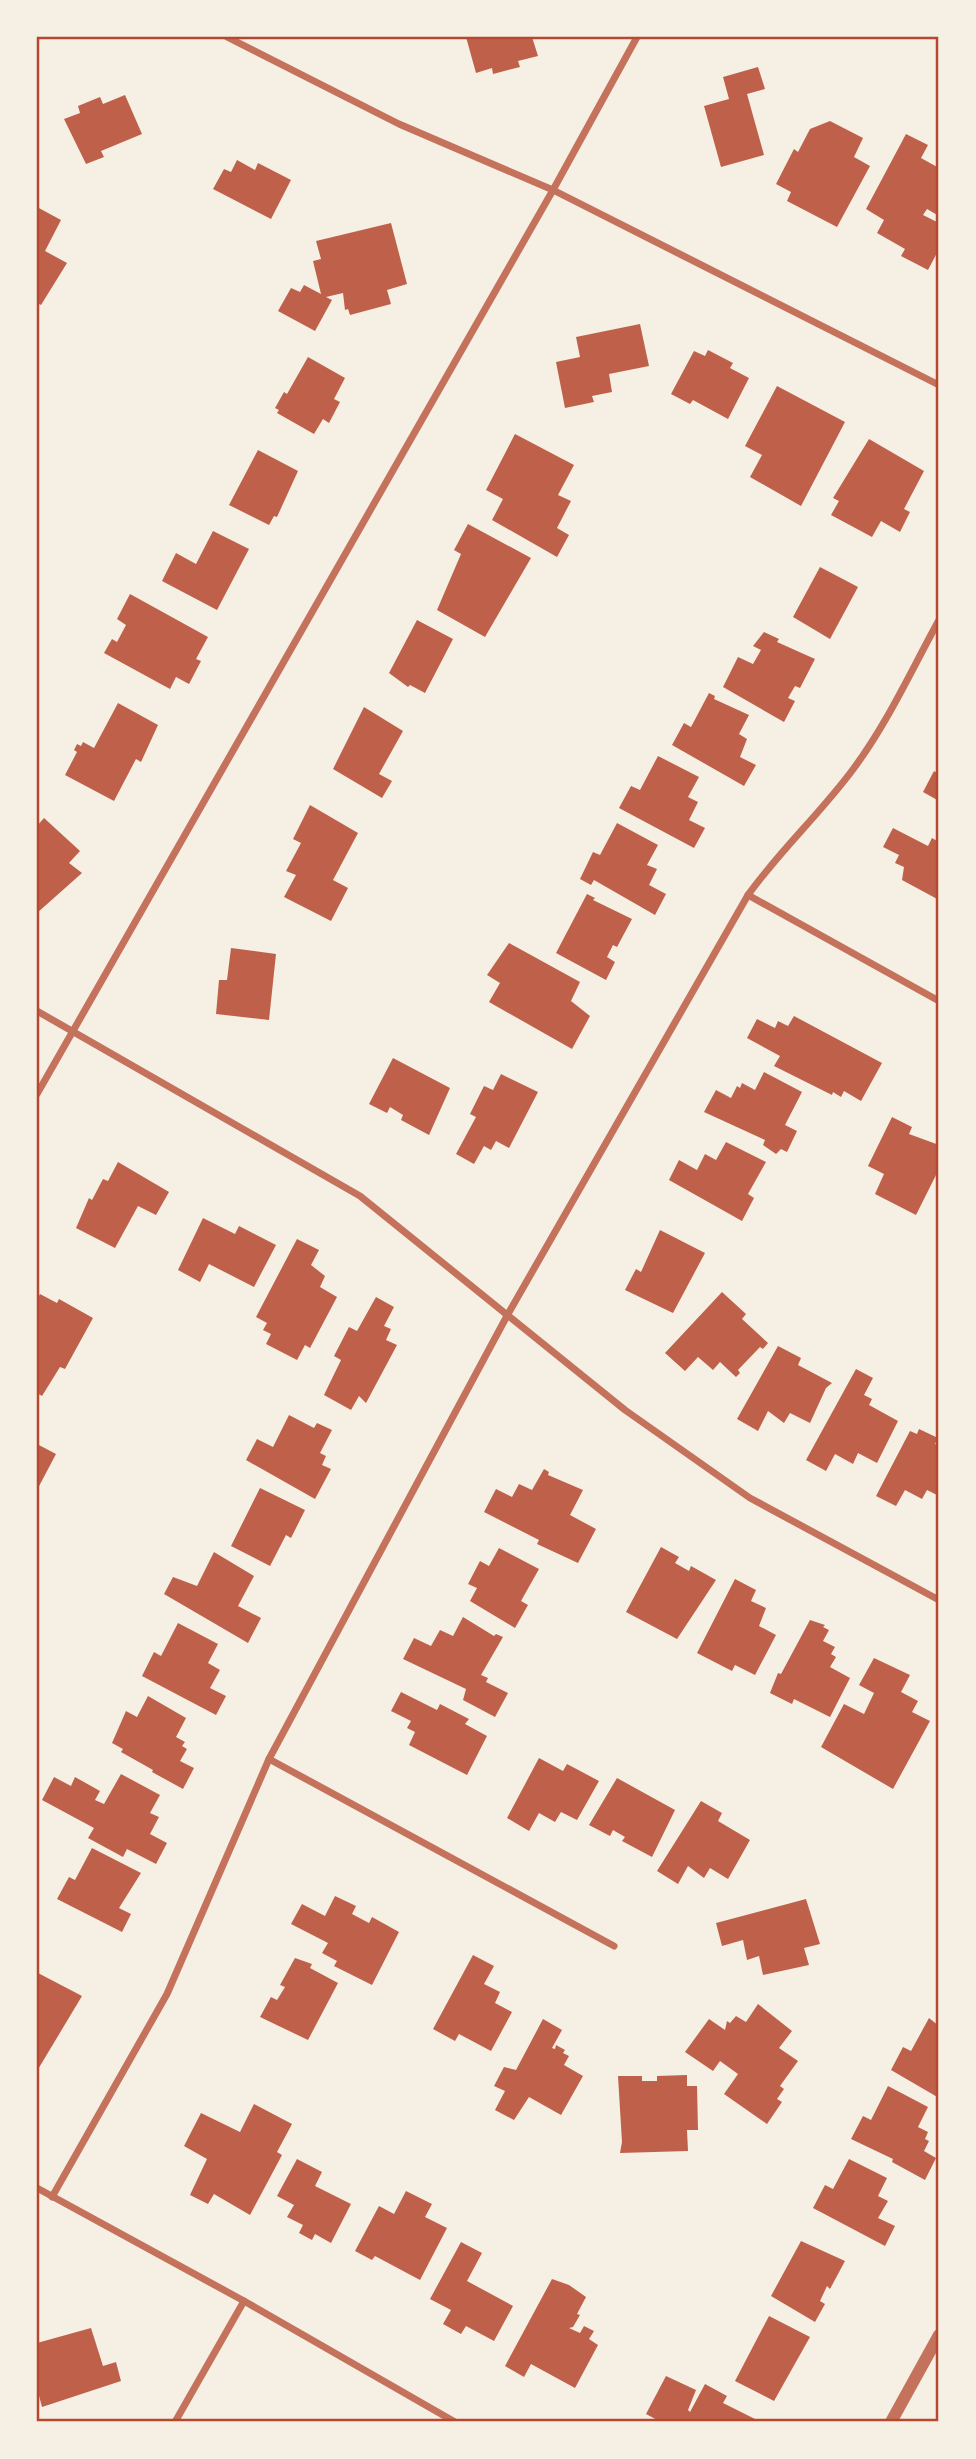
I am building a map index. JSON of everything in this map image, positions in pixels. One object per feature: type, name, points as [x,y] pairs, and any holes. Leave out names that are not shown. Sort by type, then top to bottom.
[{"type":"street","points":[[227,37],[399,124],[553,190],[939,385]]},
{"type":"street","points":[[37,1094],[553,190],[637,37]]},
{"type":"street","points":[[52,2197],[167,1994],[269,1759],[508,1314],[748,895],[771,862],[854,769],[939,620]]},
{"type":"street","points":[[748,895],[939,1001]]},
{"type":"street","points":[[37,1012],[360,1196],[625,1410],[750,1498],[939,1600]]},
{"type":"street","points":[[269,1759],[614,1946]]},
{"type":"street","points":[[37,2188],[244,2301],[455,2422]]},
{"type":"street","points":[[175,2422],[244,2301]]},
{"type":"street","points":[[891,2422],[939,2335]]},
{"type":"building","points":[[466,37],[532,37],[538,56],[518,61],[520,67],[493,74],[492,68],[476,73]]},
{"type":"building","points":[[758,67],[765,89],[747,94],[764,155],[721,167],[704,106],[729,99],[723,77]]},
{"type":"building","points":[[125,95],[142,134],[101,151],[104,157],[86,164],[64,119],[80,113],[78,106],[100,97],[103,104]]},
{"type":"building","points":[[830,121],[863,138],[854,157],[870,166],[837,227],[787,201],[791,192],[776,184],[794,149],[798,152],[810,129]]},
{"type":"building","points":[[906,134],[928,145],[921,158],[939,168],[939,216],[927,209],[923,215],[939,223],[939,249],[928,270],[901,256],[905,249],[877,233],[884,220],[866,209]]},
{"type":"building","points":[[237,160],[255,170],[258,163],[291,180],[271,219],[213,189],[224,169],[231,172]]},
{"type":"building","points":[[37,207],[61,220],[45,251],[67,263],[41,305],[37,303]]},
{"type":"building","points":[[391,223],[407,284],[387,290],[391,304],[350,315],[348,309],[345,310],[343,293],[326,297],[332,300],[315,331],[278,311],[291,288],[300,292],[304,285],[321,294],[313,261],[321,259],[316,241]]},
{"type":"building","points":[[640,324],[649,366],[609,374],[612,392],[592,396],[594,402],[565,408],[556,362],[580,357],[576,337]]},
{"type":"building","points":[[708,350],[733,363],[730,368],[749,378],[728,419],[693,400],[690,404],[671,394],[694,351],[705,356]]},
{"type":"building","points":[[308,357],[345,378],[334,399],[340,402],[329,423],[323,419],[314,434],[277,413],[279,410],[275,408],[284,392],[287,394]]},
{"type":"building","points":[[777,386],[845,422],[801,506],[750,477],[762,455],[745,446]]},
{"type":"building","points":[[515,434],[574,465],[558,495],[571,501],[557,528],[569,535],[557,557],[492,520],[503,499],[486,490]]},
{"type":"building","points":[[869,439],[924,471],[904,509],[910,512],[900,532],[881,521],[872,537],[831,515],[839,501],[833,498]]},
{"type":"building","points":[[258,450],[298,471],[277,517],[274,516],[269,525],[229,505]]},
{"type":"building","points":[[468,524],[531,558],[485,637],[437,610],[461,554],[454,550]]},
{"type":"building","points":[[213,531],[249,549],[217,610],[162,581],[176,553],[196,564]]},
{"type":"building","points":[[820,567],[858,587],[830,639],[793,617]]},
{"type":"building","points":[[130,594],[208,637],[196,659],[201,661],[189,684],[176,677],[170,689],[104,653],[112,639],[117,642],[126,625],[117,619]]},
{"type":"building","points":[[417,620],[453,639],[425,693],[410,685],[408,687],[389,673]]},
{"type":"building","points":[[764,632],[779,639],[777,642],[815,659],[800,688],[795,686],[788,698],[795,701],[784,722],[723,687],[738,657],[753,664],[761,650],[753,646]]},
{"type":"building","points":[[709,693],[715,696],[714,699],[749,715],[739,734],[747,739],[740,757],[756,765],[744,786],[672,745],[684,723],[691,727]]},
{"type":"building","points":[[118,703],[158,725],[141,762],[136,759],[114,801],[65,775],[77,752],[74,750],[77,744],[81,746],[83,742],[94,748]]},
{"type":"building","points":[[364,707],[403,731],[379,774],[392,781],[382,798],[333,769]]},
{"type":"building","points":[[658,756],[699,777],[688,797],[698,802],[689,820],[705,828],[694,848],[619,808],[631,786],[640,790]]},
{"type":"building","points":[[934,771],[939,774],[939,801],[923,792]]},
{"type":"building","points":[[310,805],[358,833],[333,880],[348,888],[331,921],[284,897],[296,875],[286,871],[301,843],[293,839]]},
{"type":"building","points":[[44,818],[80,851],[69,863],[82,873],[37,913],[37,826]]},
{"type":"building","points":[[617,823],[658,845],[647,865],[657,869],[649,885],[666,894],[655,915],[594,880],[591,885],[580,879],[593,852],[600,855]]},
{"type":"building","points":[[893,828],[928,846],[932,838],[939,842],[939,900],[902,880],[904,867],[895,863],[899,855],[883,847]]},
{"type":"building","points":[[587,894],[595,898],[593,900],[632,919],[617,947],[613,945],[607,957],[615,962],[606,980],[556,953]]},
{"type":"building","points":[[509,943],[580,982],[571,1001],[590,1016],[572,1049],[489,1002],[500,983],[487,975]]},
{"type":"building","points":[[231,948],[276,954],[269,1020],[216,1014],[219,980],[227,980]]},
{"type":"building","points":[[794,1016],[882,1063],[861,1101],[844,1091],[841,1097],[833,1092],[832,1095],[774,1066],[780,1056],[747,1038],[757,1019],[775,1028],[778,1021],[788,1026]]},
{"type":"building","points":[[393,1058],[450,1088],[429,1135],[401,1120],[403,1115],[390,1107],[387,1113],[369,1104]]},
{"type":"building","points":[[764,1072],[802,1092],[785,1125],[797,1131],[787,1152],[781,1149],[776,1154],[763,1145],[765,1140],[704,1112],[716,1090],[731,1098],[737,1086],[740,1088],[742,1083],[755,1090]]},
{"type":"building","points":[[501,1074],[538,1092],[509,1148],[496,1141],[491,1150],[484,1146],[474,1164],[456,1154],[476,1117],[470,1114],[484,1086],[493,1090]]},
{"type":"building","points":[[892,1117],[912,1127],[909,1134],[939,1145],[939,1169],[916,1215],[875,1194],[884,1174],[868,1166]]},
{"type":"building","points":[[726,1142],[766,1162],[748,1194],[754,1198],[742,1221],[669,1180],[679,1160],[697,1170],[705,1154],[716,1160]]},
{"type":"building","points":[[118,1162],[169,1192],[156,1215],[138,1206],[115,1248],[76,1228],[89,1198],[92,1200],[103,1179],[108,1181]]},
{"type":"building","points":[[203,1218],[235,1234],[239,1226],[276,1245],[254,1287],[209,1264],[200,1282],[178,1270]]},
{"type":"building","points":[[660,1230],[705,1253],[673,1313],[625,1290],[636,1269],[641,1272]]},
{"type":"building","points":[[297,1239],[319,1250],[311,1265],[325,1276],[320,1287],[337,1297],[310,1348],[305,1345],[297,1360],[266,1344],[271,1334],[263,1330],[267,1323],[256,1317]]},
{"type":"building","points":[[722,1292],[746,1314],[742,1319],[768,1343],[763,1349],[760,1347],[738,1370],[740,1373],[736,1377],[720,1362],[713,1370],[698,1357],[685,1371],[665,1353]]},
{"type":"building","points":[[40,1294],[57,1303],[59,1299],[93,1318],[65,1369],[60,1367],[42,1396],[37,1393],[37,1300]]},
{"type":"building","points":[[376,1297],[394,1307],[384,1326],[391,1329],[386,1340],[397,1345],[366,1403],[359,1396],[351,1410],[324,1395],[341,1360],[334,1356],[349,1327],[357,1331]]},
{"type":"building","points":[[778,1346],[801,1358],[798,1365],[832,1383],[826,1388],[810,1423],[790,1413],[784,1423],[768,1411],[758,1431],[737,1419]]},
{"type":"building","points":[[856,1369],[873,1378],[864,1395],[872,1399],[869,1405],[898,1421],[877,1463],[858,1453],[853,1464],[835,1454],[826,1471],[806,1460]]},
{"type":"building","points":[[289,1415],[314,1428],[317,1423],[332,1430],[320,1453],[326,1456],[322,1465],[331,1469],[315,1499],[246,1460],[257,1439],[273,1447]]},
{"type":"building","points":[[919,1429],[938,1438],[935,1444],[939,1446],[939,1496],[927,1490],[922,1499],[905,1490],[896,1506],[876,1496],[910,1431],[917,1434]]},
{"type":"building","points":[[37,1444],[56,1454],[37,1490]]},
{"type":"building","points":[[544,1469],[549,1472],[548,1475],[583,1490],[570,1515],[596,1529],[578,1563],[537,1544],[539,1540],[484,1512],[496,1489],[512,1497],[519,1484],[532,1490]]},
{"type":"building","points":[[260,1488],[305,1510],[291,1538],[286,1535],[270,1566],[231,1546]]},
{"type":"building","points":[[661,1547],[679,1557],[675,1563],[689,1571],[691,1566],[716,1580],[677,1639],[626,1612]]},
{"type":"building","points":[[499,1548],[539,1569],[521,1601],[528,1605],[515,1628],[470,1601],[477,1588],[468,1584],[480,1561],[489,1566]]},
{"type":"building","points":[[214,1552],[254,1576],[238,1606],[261,1618],[248,1643],[164,1594],[173,1577],[197,1586]]},
{"type":"building","points":[[735,1579],[756,1590],[751,1601],[766,1608],[759,1626],[776,1635],[755,1675],[735,1665],[732,1671],[697,1653]]},
{"type":"building","points":[[463,1617],[494,1636],[496,1634],[503,1637],[481,1675],[488,1678],[486,1682],[508,1693],[495,1717],[463,1700],[466,1689],[403,1659],[414,1638],[431,1646],[440,1630],[453,1636]]},
{"type":"building","points":[[810,1620],[825,1625],[823,1627],[829,1630],[823,1641],[835,1647],[831,1654],[836,1657],[830,1667],[850,1678],[830,1717],[794,1699],[792,1704],[770,1693],[778,1673],[781,1674]]},
{"type":"building","points":[[178,1623],[218,1644],[208,1663],[220,1670],[210,1688],[226,1696],[216,1715],[142,1676],[154,1652],[161,1656]]},
{"type":"building","points":[[874,1658],[910,1675],[901,1692],[918,1701],[912,1712],[930,1721],[893,1789],[821,1747],[844,1704],[864,1714],[874,1693],[859,1685]]},
{"type":"building","points":[[401,1692],[437,1710],[440,1704],[469,1719],[465,1724],[487,1736],[467,1775],[409,1745],[415,1732],[407,1728],[411,1721],[391,1711]]},
{"type":"building","points":[[148,1696],[186,1718],[176,1737],[185,1742],[182,1746],[187,1749],[180,1761],[194,1768],[183,1789],[121,1752],[123,1749],[112,1743],[126,1711],[137,1717]]},
{"type":"building","points":[[539,1758],[563,1771],[567,1764],[599,1781],[577,1820],[561,1812],[555,1822],[539,1813],[529,1831],[507,1818]]},
{"type":"building","points":[[121,1774],[160,1795],[150,1813],[159,1817],[150,1834],[167,1843],[156,1864],[127,1849],[123,1857],[88,1838],[94,1828],[42,1800],[54,1777],[71,1786],[75,1777],[100,1791],[95,1800],[104,1804]]},
{"type":"building","points":[[617,1778],[675,1810],[652,1857],[622,1841],[625,1837],[613,1830],[610,1836],[589,1825]]},
{"type":"building","points":[[701,1801],[722,1813],[718,1821],[750,1840],[728,1879],[710,1868],[704,1878],[688,1866],[678,1884],[657,1871]]},
{"type":"building","points":[[92,1848],[141,1873],[119,1908],[131,1914],[122,1932],[57,1899],[69,1877],[75,1880]]},
{"type":"building","points":[[335,1896],[356,1906],[352,1914],[369,1923],[372,1917],[399,1932],[372,1985],[334,1966],[337,1961],[322,1953],[328,1943],[291,1924],[302,1904],[325,1916]]},
{"type":"building","points":[[806,1899],[820,1944],[804,1948],[809,1965],[763,1975],[759,1956],[747,1960],[743,1940],[722,1946],[716,1923]]},
{"type":"building","points":[[473,1955],[494,1966],[484,1984],[500,1992],[495,2003],[512,2012],[491,2051],[459,2034],[455,2041],[433,2029]]},
{"type":"building","points":[[295,1958],[312,1964],[310,1968],[338,1983],[308,2040],[260,2017],[271,1997],[277,2000],[285,1987],[280,1985]]},
{"type":"building","points":[[38,1973],[82,1996],[37,2071],[37,1975]]},
{"type":"building","points":[[758,2004],[792,2031],[779,2048],[798,2061],[780,2086],[784,2089],[777,2099],[782,2102],[767,2124],[724,2094],[738,2074],[720,2061],[713,2071],[685,2052],[709,2019],[725,2030],[727,2021],[730,2023],[736,2016],[746,2022]]},
{"type":"building","points":[[929,2018],[939,2026],[939,2098],[891,2070],[903,2047],[911,2051]]},
{"type":"building","points":[[543,2019],[562,2030],[552,2048],[555,2049],[556,2045],[565,2050],[563,2053],[569,2056],[564,2065],[583,2076],[561,2115],[529,2097],[514,2120],[495,2110],[505,2091],[494,2086],[504,2067],[516,2070]]},
{"type":"building","points":[[687,2075],[687,2086],[697,2086],[698,2130],[687,2130],[688,2151],[620,2153],[622,2142],[618,2076],[642,2076],[642,2081],[657,2081],[657,2076]]},
{"type":"building","points":[[888,2086],[928,2107],[918,2127],[928,2132],[925,2139],[929,2141],[924,2151],[936,2158],[925,2180],[892,2162],[893,2159],[851,2139],[863,2116],[871,2120]]},
{"type":"building","points":[[254,2104],[292,2124],[277,2152],[282,2155],[250,2215],[214,2194],[208,2204],[190,2195],[207,2159],[184,2146],[201,2113],[240,2132]]},
{"type":"building","points":[[297,2159],[322,2172],[315,2186],[351,2204],[331,2243],[315,2234],[312,2240],[299,2233],[303,2225],[287,2217],[294,2205],[277,2196]]},
{"type":"building","points":[[849,2159],[887,2178],[878,2196],[888,2201],[878,2218],[895,2226],[885,2246],[813,2208],[825,2185],[833,2189]]},
{"type":"building","points":[[406,2191],[432,2204],[425,2217],[447,2228],[420,2280],[375,2256],[372,2260],[355,2251],[379,2206],[394,2214]]},
{"type":"building","points":[[801,2241],[845,2261],[830,2289],[827,2286],[820,2301],[825,2304],[815,2322],[771,2296]]},
{"type":"building","points":[[461,2242],[482,2253],[467,2281],[513,2306],[494,2341],[466,2326],[461,2334],[443,2324],[451,2310],[430,2299]]},
{"type":"building","points":[[552,2279],[569,2285],[586,2297],[577,2314],[580,2315],[573,2327],[569,2328],[580,2333],[584,2326],[594,2331],[589,2339],[598,2345],[575,2388],[531,2364],[524,2377],[505,2366]]},
{"type":"building","points":[[769,2316],[810,2337],[774,2401],[735,2381]]},
{"type":"building","points":[[91,2328],[103,2366],[116,2362],[121,2381],[42,2407],[37,2388],[37,2343]]},
{"type":"building","points":[[666,2376],[696,2390],[688,2410],[690,2412],[705,2384],[727,2396],[723,2403],[761,2422],[661,2422],[646,2414]]}]
